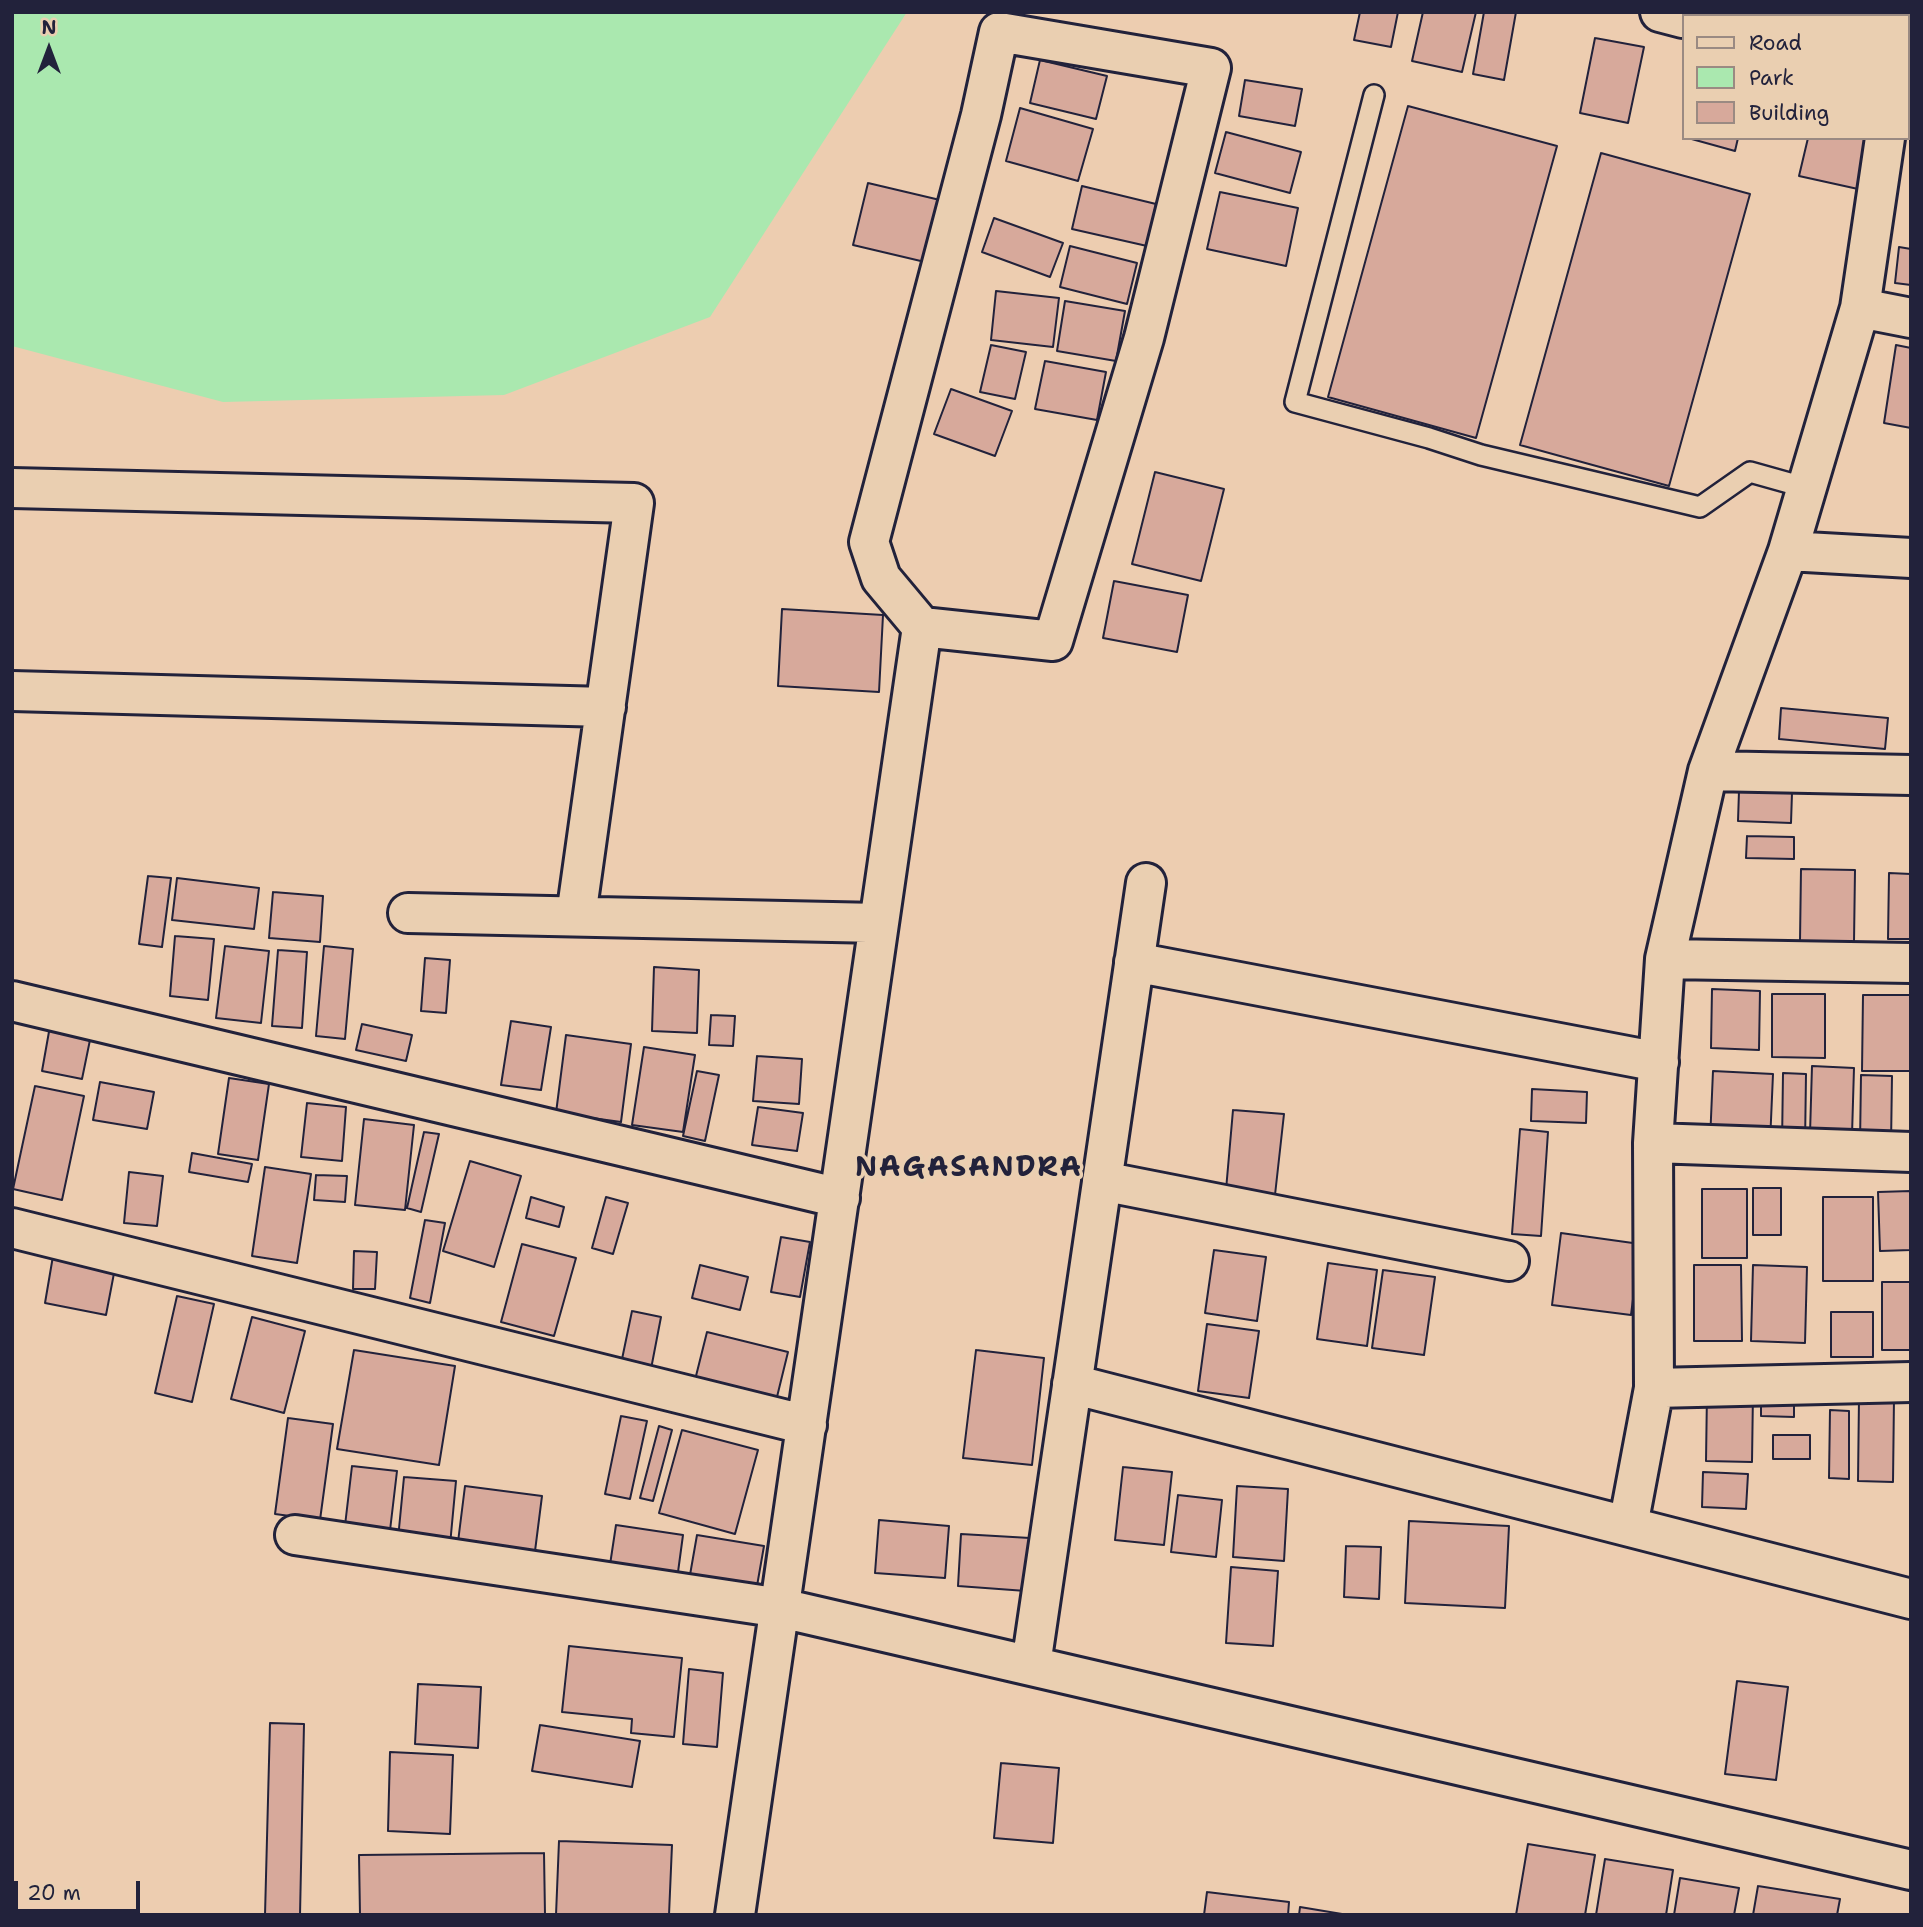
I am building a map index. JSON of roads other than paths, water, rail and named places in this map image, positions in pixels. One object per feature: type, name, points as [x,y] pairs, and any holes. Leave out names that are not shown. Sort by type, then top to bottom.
[{"type":"street","points":[[1660,12],[1682,18]]},
{"type":"street","points":[[735,1915],[922,627],[881,578],[869,542],[981,115],[999,32],[1211,68],[1144,338],[1052,641],[922,627]]},
{"type":"street","points":[[1628,1526],[1654,1388],[1653,1143],[1665,959],[1709,771],[1788,551],[1860,308],[1885,140]]},
{"type":"street","points":[[1860,308],[1911,318]]},
{"type":"street","points":[[12,488],[635,503],[576,916]]},
{"type":"street","points":[[1788,551],[1911,558]]},
{"type":"street","points":[[12,691],[606,707]]},
{"type":"street","points":[[1709,771],[1911,775]]},
{"type":"street","points":[[1031,1665],[1146,883]]},
{"type":"street","points":[[408,913],[879,923]]},
{"type":"street","points":[[1665,959],[1911,963]]},
{"type":"street","points":[[1134,962],[1659,1062]]},
{"type":"street","points":[[12,1001],[840,1198]]},
{"type":"street","points":[[1653,1143],[1911,1152]]},
{"type":"street","points":[[1102,1181],[1509,1261]]},
{"type":"street","points":[[12,1228],[807,1425]]},
{"type":"street","points":[[1654,1388],[1911,1382]]},
{"type":"street","points":[[1072,1384],[1911,1599]]},
{"type":"street","points":[[295,1535],[781,1608],[1911,1870]]},
{"type":"lane","points":[[1374,95],[1295,401],[1481,455],[1700,508],[1750,472],[1807,488]]},
{"type":"district","name":"NAGASANDRA","points":[[969,1169]]}]
